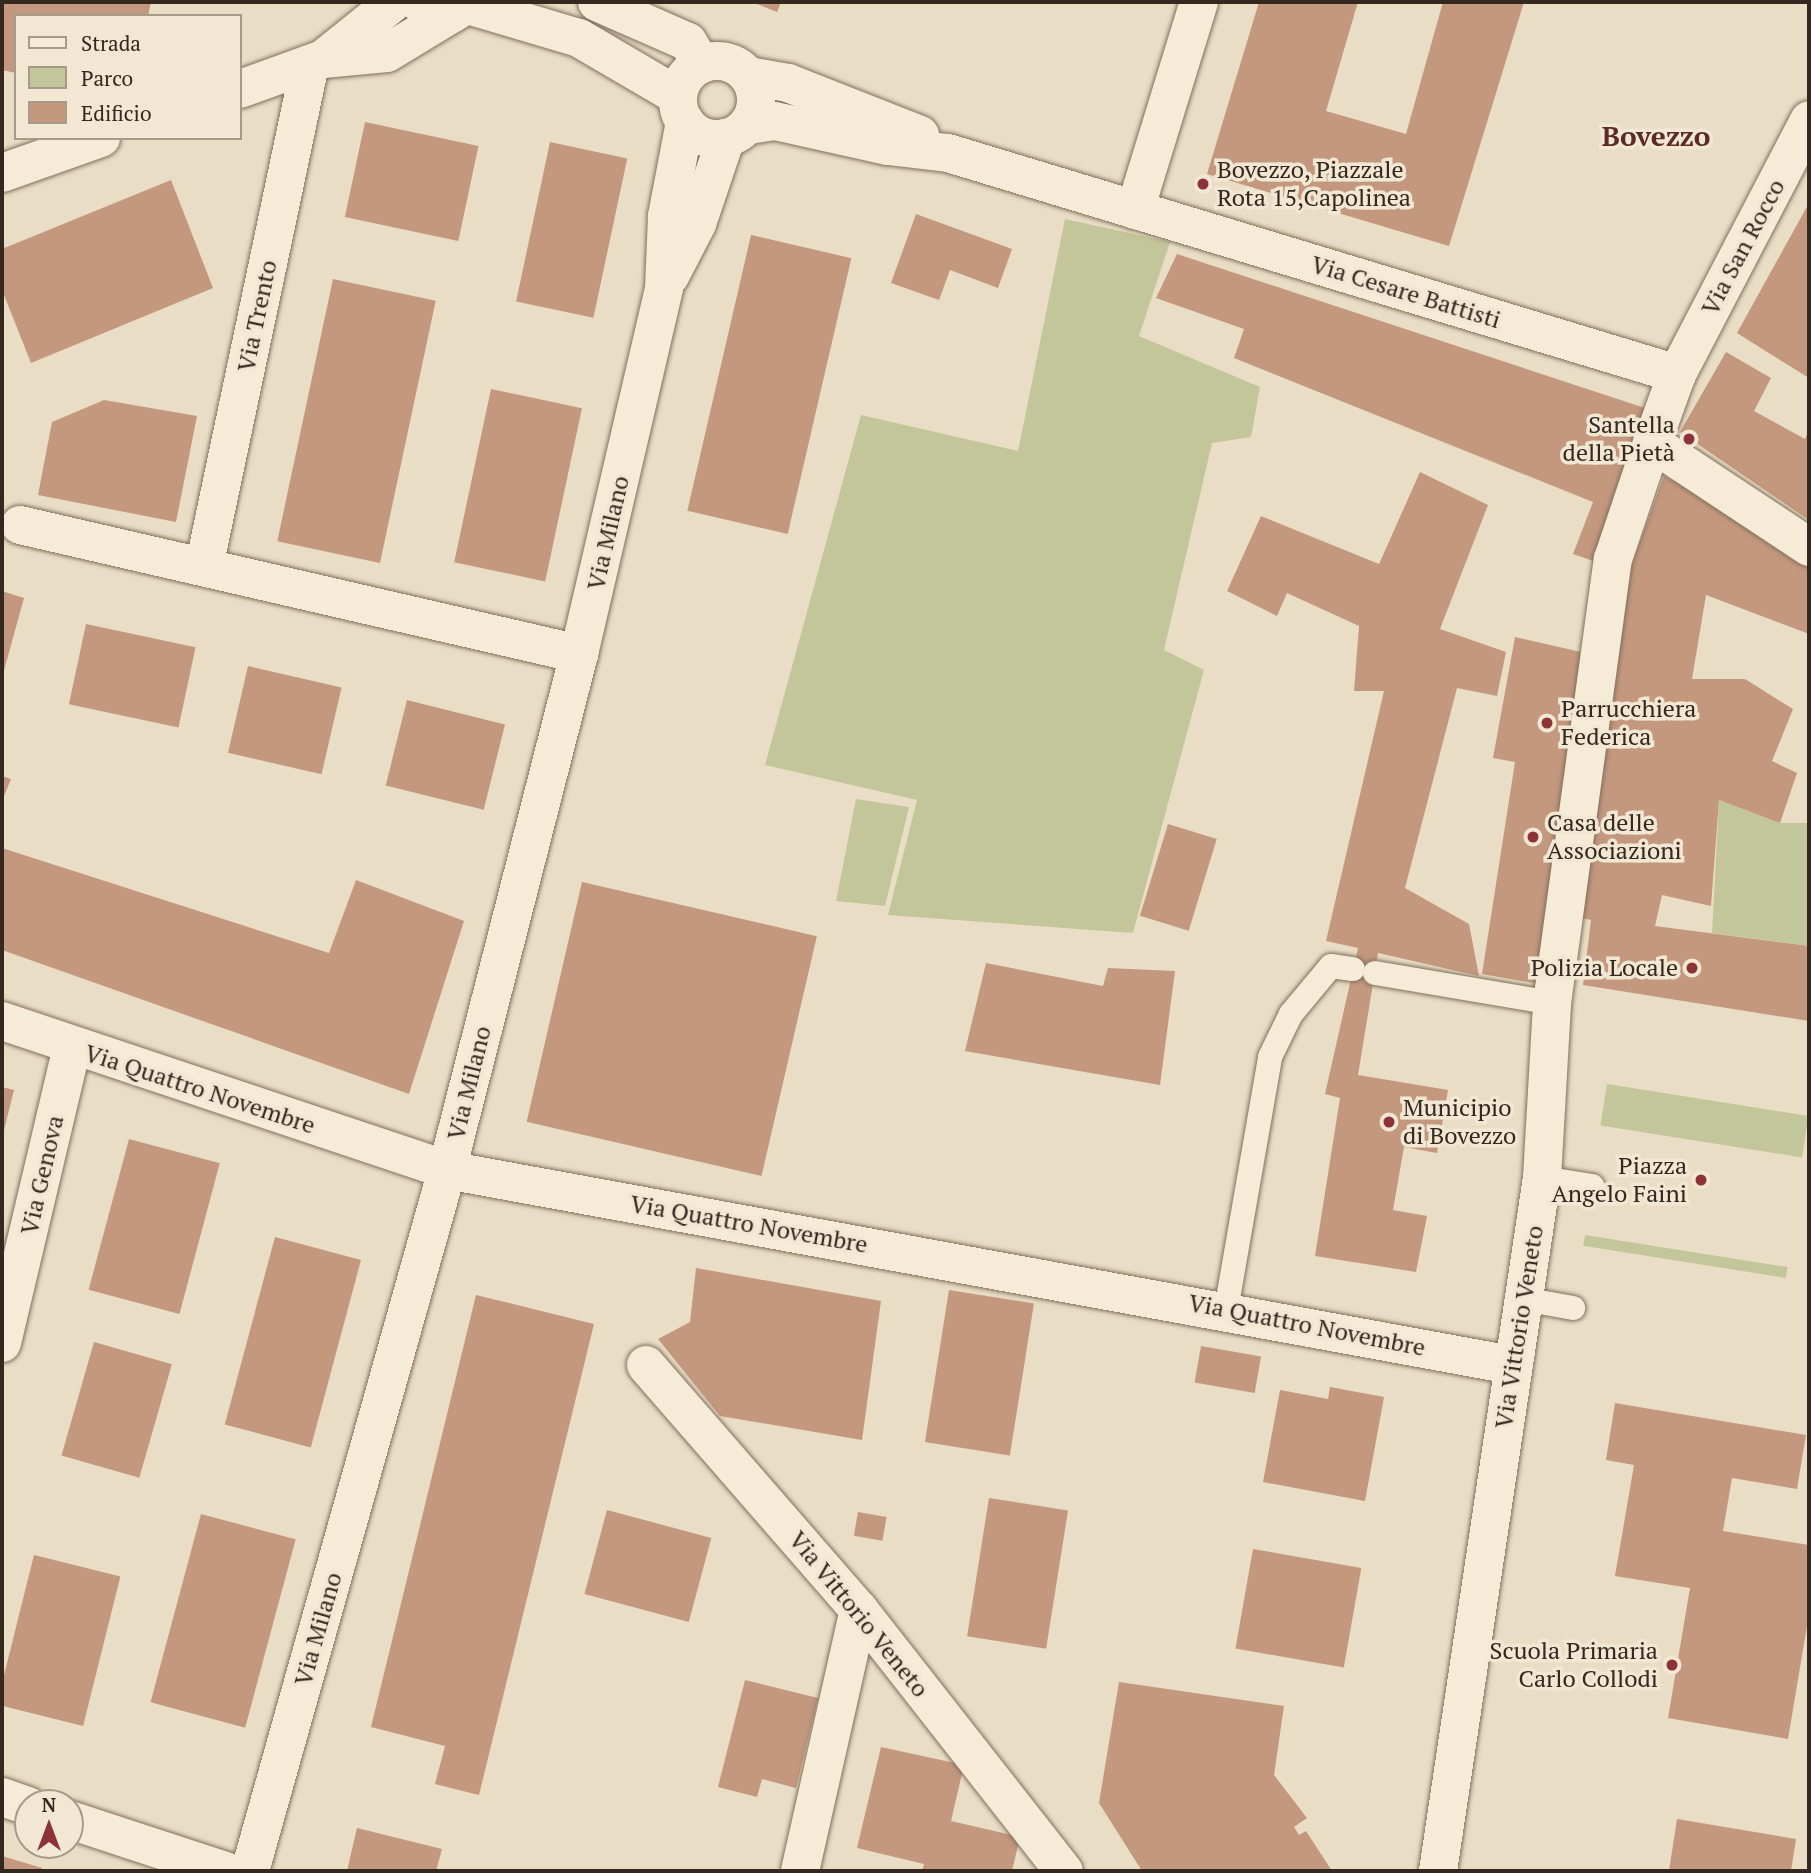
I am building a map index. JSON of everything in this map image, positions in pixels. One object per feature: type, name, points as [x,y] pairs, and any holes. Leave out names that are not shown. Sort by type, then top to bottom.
[{"type":"street","points":[[316,62],[394,2]]},
{"type":"street","points":[[597,2],[688,42],[701,64],[682,84],[682,109]]},
{"type":"street","points":[[1135,210],[1199,2]]},
{"type":"street","points":[[242,88],[316,62],[387,53],[453,5]]},
{"type":"street","name":"Via Cesare Battisti","points":[[453,5],[579,38],[682,109],[705,138],[775,121],[888,146],[948,153],[1677,374]]},
{"type":"street","name":"Via Trento","points":[[204,567],[316,62]]},
{"type":"street","name":"Via Cesare Battisti","points":[[701,64],[727,63],[748,76],[813,93],[915,132],[948,153]]},
{"type":"street","points":[[737,132],[756,92],[748,76]]},
{"type":"street","name":"Via Milano","points":[[250,1871],[447,1170],[579,654],[664,288],[667,216],[682,109]]},
{"type":"street","name":"Via San Rocco","points":[[1677,374],[1809,120]]},
{"type":"street","name":"Via Milano","points":[[664,288],[737,132]]},
{"type":"street","points":[[2,173],[95,140]]},
{"type":"street","name":"Via Vittorio Veneto","points":[[1438,1871],[1542,1178],[1552,1003],[1614,559],[1677,374]]},
{"type":"street","points":[[1653,443],[1809,547]]},
{"type":"street","points":[[20,524],[579,654]]},
{"type":"street","name":"Via Quattro Novembre","points":[[2,1021],[72,1047],[447,1170],[1512,1364]]},
{"type":"street","name":"Via Genova","points":[[2,1343],[72,1047]]},
{"type":"street","name":"Via Vittorio Veneto","points":[[646,1364],[859,1610],[1064,1871]]},
{"type":"street","points":[[800,1871],[859,1610]]},
{"type":"street","points":[[84,1825],[225,1871]]},
{"type":"lane","points":[[1226,1310],[1270,1057],[1291,1014],[1331,966],[1552,1003]]},
{"type":"lane","points":[[1542,1178],[1592,1186]]},
{"type":"lane","points":[[1523,1299],[1573,1308]]},
{"type":"green space","points":[[1065,219],[1170,242],[1139,336],[1260,387],[1251,437],[1212,443],[1164,650],[1204,670],[1133,933],[888,915],[917,800],[765,765],[861,415],[1018,451]]},
{"type":"green space","points":[[856,799],[909,807],[885,906],[836,901]]},
{"type":"green space","points":[[1719,800],[1780,823],[1809,823],[1809,946],[1712,933]]},
{"type":"green space","points":[[1607,1084],[1808,1116],[1802,1157],[1600,1125]]},
{"type":"green space","points":[[1585,1235],[1787,1267],[1786,1278],[1583,1246]]},
{"type":"building","points":[[2,2],[151,2],[148,14],[14,14],[14,73],[2,70]]},
{"type":"building","points":[[752,2],[781,2],[777,12]]},
{"type":"building","points":[[1259,2],[1358,2],[1326,111],[1406,134],[1443,2],[1524,2],[1449,246],[1207,174]]},
{"type":"building","points":[[365,122],[478,146],[458,241],[345,217]]},
{"type":"building","points":[[550,142],[627,158],[593,318],[516,301]]},
{"type":"building","points":[[171,180],[213,288],[31,363],[2,290],[2,249]]},
{"type":"building","points":[[1809,203],[1809,378],[1737,333]]},
{"type":"building","points":[[916,214],[1012,249],[998,288],[950,270],[939,300],[891,283]]},
{"type":"building","points":[[751,235],[851,258],[788,534],[687,511]]},
{"type":"building","points":[[1177,254],[1651,410],[1602,564],[1573,554],[1593,502],[1234,358],[1244,329],[1156,298]]},
{"type":"building","points":[[333,279],[436,301],[380,563],[277,541]]},
{"type":"building","points":[[1726,352],[1771,378],[1754,411],[1805,439],[1809,430],[1809,520],[1680,432]]},
{"type":"building","points":[[491,389],[582,408],[545,581],[454,562]]},
{"type":"building","points":[[104,400],[197,416],[176,522],[38,495],[52,422]]},
{"type":"building","points":[[1420,472],[1488,505],[1440,629],[1506,652],[1497,696],[1457,688],[1405,888],[1469,924],[1479,976],[1378,953],[1358,1075],[1448,1090],[1437,1153],[1404,1147],[1393,1210],[1427,1216],[1416,1272],[1315,1256],[1340,1098],[1325,1094],[1358,948],[1326,941],[1384,691],[1354,691],[1359,626],[1287,593],[1277,616],[1227,591],[1261,516],[1379,564]]},
{"type":"building","points":[[1664,476],[1733,511],[1809,560],[1809,634],[1706,595],[1692,679],[1745,679],[1793,709],[1772,761],[1797,773],[1780,823],[1719,800],[1711,906],[1662,895],[1655,926],[1809,946],[1809,1021],[1583,985],[1591,920],[1582,918],[1622,591]]},
{"type":"building","points":[[2,591],[24,598],[3,674],[2,674]]},
{"type":"building","points":[[86,624],[196,647],[179,727],[69,704]]},
{"type":"building","points":[[1515,637],[1581,652],[1539,984],[1482,974],[1515,762],[1493,758]]},
{"type":"building","points":[[248,666],[342,688],[322,774],[228,753]]},
{"type":"building","points":[[407,700],[505,724],[484,810],[386,785]]},
{"type":"building","points":[[2,776],[11,779],[2,801]]},
{"type":"building","points":[[1168,824],[1217,839],[1189,931],[1140,916]]},
{"type":"building","points":[[2,848],[329,953],[356,880],[464,921],[409,1094],[2,950]]},
{"type":"building","points":[[582,882],[817,936],[761,1176],[527,1122]]},
{"type":"building","points":[[986,963],[1103,986],[1108,968],[1175,971],[1160,1085],[965,1051]]},
{"type":"building","points":[[2,1087],[14,1090],[3,1134],[2,1134]]},
{"type":"building","points":[[129,1139],[220,1163],[179,1314],[89,1290]]},
{"type":"building","points":[[275,1237],[361,1260],[311,1447],[225,1424]]},
{"type":"building","points":[[696,1268],[881,1301],[862,1440],[720,1416],[658,1339],[690,1322]]},
{"type":"building","points":[[949,1290],[1034,1303],[1010,1456],[925,1442]]},
{"type":"building","points":[[476,1295],[594,1324],[479,1795],[435,1784],[445,1746],[371,1727]]},
{"type":"building","points":[[94,1342],[172,1364],[139,1478],[61,1455]]},
{"type":"building","points":[[1201,1346],[1261,1357],[1255,1393],[1195,1382]]},
{"type":"building","points":[[1330,1387],[1384,1397],[1365,1501],[1263,1482],[1280,1390],[1328,1399]]},
{"type":"building","points":[[1615,1403],[1806,1435],[1797,1489],[1732,1478],[1723,1531],[1809,1545],[1809,1614],[1788,1739],[1668,1718],[1690,1588],[1615,1576],[1634,1465],[1606,1460]]},
{"type":"building","points":[[989,1498],[1068,1511],[1046,1649],[967,1636]]},
{"type":"building","points":[[607,1510],[711,1538],[689,1622],[584,1594]]},
{"type":"building","points":[[858,1512],[887,1517],[882,1541],[854,1536]]},
{"type":"building","points":[[201,1514],[296,1539],[245,1728],[151,1702]]},
{"type":"building","points":[[1253,1549],[1361,1568],[1344,1668],[1235,1648]]},
{"type":"building","points":[[34,1555],[120,1577],[83,1726],[2,1706],[2,1683]]},
{"type":"building","points":[[745,1680],[818,1698],[796,1788],[762,1779],[757,1797],[718,1787]]},
{"type":"building","points":[[1119,1682],[1284,1706],[1274,1775],[1307,1818],[1294,1827],[1299,1835],[1306,1831],[1332,1871],[1142,1871],[1099,1803]]},
{"type":"building","points":[[881,1747],[964,1765],[951,1821],[1020,1837],[1012,1871],[922,1871],[924,1864],[857,1848]]},
{"type":"building","points":[[1677,1819],[1796,1839],[1791,1871],[1669,1871]]},
{"type":"building","points":[[357,1828],[442,1849],[436,1871],[347,1871]]},
{"type":"building","points":[[2,1856],[42,1868],[41,1871],[2,1871]]},
{"type":"place","name":"Bovezzo, Piazzale Rota 15,Capolinea","points":[[1203,184]]},
{"type":"place","name":"Santella della Pietà","points":[[1689,439]]},
{"type":"place","name":"Parrucchiera Federica","points":[[1547,723]]},
{"type":"place","name":"Casa delle Associazioni","points":[[1533,837]]},
{"type":"place","name":"Polizia Locale","points":[[1692,968]]},
{"type":"place","name":"Municipio di Bovezzo","points":[[1389,1122]]},
{"type":"place","name":"Piazza Angelo Faini","points":[[1701,1180]]},
{"type":"place","name":"Scuola Primaria Carlo Collodi","points":[[1672,1665]]},
{"type":"district","name":"Bovezzo","points":[[1656,136]]}]
